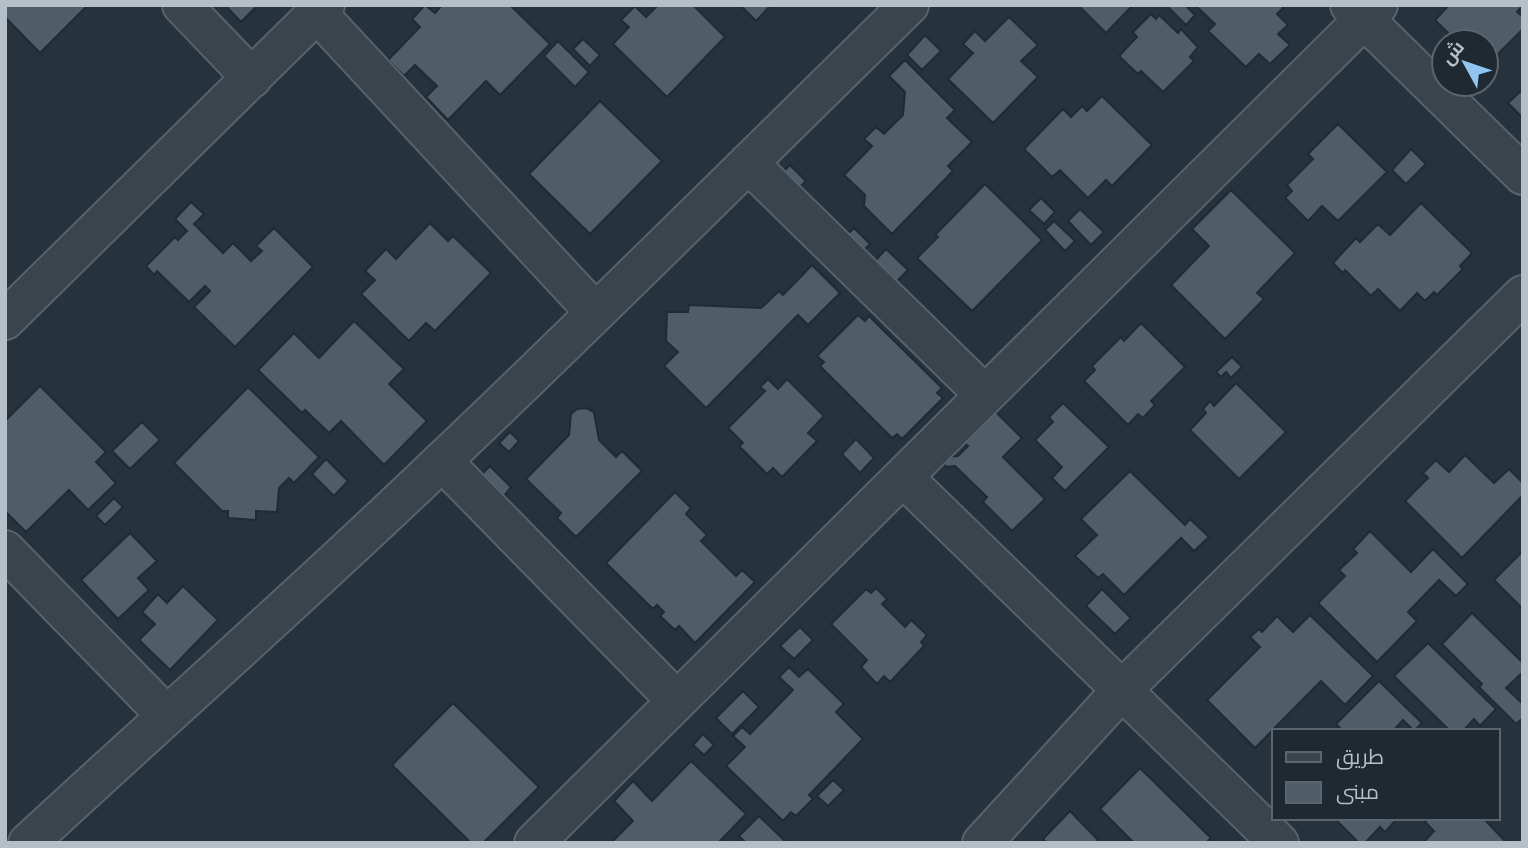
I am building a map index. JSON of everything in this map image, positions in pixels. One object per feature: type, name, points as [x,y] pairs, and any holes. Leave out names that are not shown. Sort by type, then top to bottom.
[{"type":"street","points":[[182,5],[252,78]]},
{"type":"street","points":[[27,843],[272,621],[442,461],[909,5]]},
{"type":"street","points":[[5,320],[321,9],[595,312]]},
{"type":"street","points":[[534,843],[985,396],[1364,10],[1523,175]]},
{"type":"street","points":[[748,163],[985,396]]},
{"type":"street","points":[[982,843],[1121,691],[1523,295]]},
{"type":"street","points":[[442,461],[677,701]]},
{"type":"street","points":[[903,477],[1279,843]]},
{"type":"street","points":[[5,550],[166,715]]},
{"type":"building","points":[[5,5],[88,5],[40,53],[5,17]]},
{"type":"building","points":[[225,5],[258,5],[241,22]]},
{"type":"building","points":[[425,5],[435,13],[442,5],[510,5],[550,44],[500,95],[486,81],[448,120],[426,97],[437,86],[415,65],[404,76],[388,60],[420,27],[412,19]]},
{"type":"building","points":[[658,5],[693,5],[725,37],[667,97],[613,44],[629,27],[621,20],[635,6],[646,17]]},
{"type":"building","points":[[740,5],[771,5],[756,21]]},
{"type":"building","points":[[1078,5],[1133,5],[1106,33]]},
{"type":"building","points":[[1166,5],[1185,5],[1195,15],[1186,25]]},
{"type":"building","points":[[1195,5],[1281,5],[1283,8],[1277,14],[1288,25],[1278,34],[1290,45],[1270,64],[1259,54],[1246,67],[1208,31],[1215,24]]},
{"type":"building","points":[[1449,5],[1523,5],[1517,12],[1523,17],[1523,29],[1500,52],[1500,28],[1443,28],[1435,20]]},
{"type":"building","points":[[1151,14],[1156,19],[1159,15],[1178,33],[1181,29],[1198,47],[1190,57],[1194,61],[1163,92],[1141,71],[1138,74],[1119,56],[1137,37],[1133,32]]},
{"type":"building","points":[[1009,17],[1038,45],[1021,61],[1038,77],[993,123],[948,79],[973,53],[963,44],[975,31],[985,41]]},
{"type":"building","points":[[925,35],[941,51],[922,70],[907,55]]},
{"type":"building","points":[[583,39],[600,55],[590,66],[573,49]]},
{"type":"building","points":[[558,41],[589,72],[575,87],[544,56]]},
{"type":"building","points":[[905,60],[955,110],[947,118],[972,142],[948,166],[953,171],[892,234],[864,206],[865,195],[844,175],[872,146],[864,139],[876,127],[884,134],[903,115],[905,92],[889,76]]},
{"type":"building","points":[[1523,89],[1523,118],[1508,103]]},
{"type":"building","points":[[1102,96],[1152,145],[1112,186],[1106,180],[1088,198],[1060,170],[1052,177],[1024,149],[1063,109],[1071,117],[1082,106],[1087,111]]},
{"type":"building","points":[[600,101],[662,161],[590,234],[529,174]]},
{"type":"building","points":[[1338,124],[1387,172],[1338,221],[1322,206],[1308,221],[1285,198],[1292,191],[1287,185],[1313,159],[1308,154]]},
{"type":"building","points":[[1411,149],[1426,164],[1406,184],[1392,170]]},
{"type":"building","points":[[790,165],[806,181],[799,188],[783,172]]},
{"type":"building","points":[[985,184],[1042,240],[972,311],[917,258],[938,237],[935,235]]},
{"type":"building","points":[[1231,190],[1295,253],[1257,293],[1264,299],[1225,339],[1171,285],[1209,246],[1192,229]]},
{"type":"building","points":[[1041,198],[1055,212],[1044,224],[1029,210]]},
{"type":"building","points":[[191,202],[204,214],[194,224],[223,253],[233,243],[251,261],[262,251],[256,246],[274,228],[313,267],[235,347],[194,307],[210,291],[205,286],[189,302],[157,271],[154,275],[146,266],[175,237],[178,240],[187,231],[175,219]]},
{"type":"building","points":[[1421,203],[1472,253],[1460,266],[1463,269],[1437,295],[1434,292],[1425,301],[1417,293],[1400,311],[1378,289],[1371,296],[1345,270],[1343,273],[1333,263],[1356,238],[1360,242],[1378,224],[1390,235]]},
{"type":"building","points":[[1080,209],[1104,232],[1091,245],[1068,221]]},
{"type":"building","points":[[1054,221],[1075,241],[1065,251],[1045,230]]},
{"type":"building","points":[[430,223],[448,241],[453,236],[491,273],[435,331],[426,323],[409,341],[361,294],[375,280],[365,271],[386,249],[396,259]]},
{"type":"building","points":[[854,228],[870,244],[862,252],[846,236]]},
{"type":"building","points":[[886,249],[908,270],[896,282],[875,261]]},
{"type":"building","points":[[812,265],[840,293],[808,325],[798,315],[706,408],[664,366],[678,352],[666,341],[667,312],[688,312],[689,305],[761,308],[779,291],[783,295]]},
{"type":"building","points":[[858,315],[865,321],[869,316],[942,388],[937,393],[943,398],[902,439],[897,434],[892,438],[820,366],[824,362],[817,356]]},
{"type":"building","points":[[354,321],[404,369],[389,384],[427,421],[384,465],[341,421],[329,433],[305,410],[302,413],[258,370],[294,333],[319,358]]},
{"type":"building","points":[[1141,323],[1185,367],[1151,401],[1155,405],[1143,418],[1138,414],[1128,425],[1084,381],[1095,370],[1092,366],[1121,337],[1124,341]]},
{"type":"building","points":[[1232,357],[1242,367],[1231,378],[1226,372],[1221,377],[1216,372]]},
{"type":"building","points":[[768,379],[778,389],[787,379],[824,416],[808,433],[817,441],[782,477],[773,468],[767,474],[739,446],[743,443],[728,428],[765,391],[760,387]]},
{"type":"building","points":[[1236,383],[1286,432],[1239,479],[1190,430],[1206,413],[1203,409],[1210,401],[1214,406]]},
{"type":"building","points":[[40,386],[106,452],[96,462],[116,483],[88,510],[69,490],[26,532],[5,511],[5,421]]},
{"type":"building","points":[[248,387],[319,457],[294,483],[289,478],[279,488],[277,512],[256,511],[256,520],[228,518],[228,511],[222,511],[174,463]]},
{"type":"building","points":[[1063,403],[1109,447],[1065,491],[1052,478],[1062,467],[1035,440],[1053,422],[1049,417]]},
{"type":"building","points":[[586,408],[594,412],[599,440],[616,457],[622,451],[642,471],[576,537],[557,518],[561,513],[526,479],[569,435],[571,414],[577,409]]},
{"type":"building","points":[[995,411],[1022,438],[1003,457],[1045,499],[1012,531],[983,502],[987,497],[955,466],[945,467],[945,457],[958,456],[968,446],[964,443]]},
{"type":"building","points":[[142,422],[160,440],[130,469],[112,451]]},
{"type":"building","points":[[510,432],[519,441],[509,452],[499,443]]},
{"type":"building","points":[[856,439],[874,458],[860,473],[842,454]]},
{"type":"building","points":[[1465,455],[1494,483],[1509,469],[1523,483],[1523,495],[1462,558],[1405,501],[1428,478],[1423,473],[1436,460],[1449,472]]},
{"type":"building","points":[[326,459],[348,481],[334,496],[312,474]]},
{"type":"building","points":[[490,466],[511,487],[504,496],[482,474]]},
{"type":"building","points":[[1130,471],[1185,525],[1190,519],[1209,537],[1194,551],[1181,538],[1124,595],[1103,574],[1098,578],[1075,556],[1097,535],[1081,519]]},
{"type":"building","points":[[675,492],[691,508],[686,514],[707,535],[701,541],[736,576],[742,570],[755,582],[695,643],[679,626],[675,630],[660,616],[664,612],[657,605],[653,609],[606,563]]},
{"type":"building","points":[[114,498],[123,507],[105,525],[96,516]]},
{"type":"building","points":[[1370,531],[1411,572],[1433,549],[1468,584],[1456,596],[1439,580],[1408,612],[1417,621],[1377,662],[1318,603],[1345,576],[1339,570],[1357,553],[1353,549]]},
{"type":"building","points":[[130,533],[157,561],[138,578],[149,590],[118,619],[81,580]]},
{"type":"building","points":[[1523,551],[1523,609],[1494,580]]},
{"type":"building","points":[[183,586],[218,620],[170,670],[139,640],[155,624],[142,612],[158,594],[167,603]]},
{"type":"building","points":[[876,588],[887,599],[882,604],[905,627],[911,620],[927,635],[921,642],[924,646],[890,682],[884,676],[877,684],[861,667],[867,660],[831,624],[866,589],[871,593]]},
{"type":"building","points":[[1102,589],[1131,618],[1115,634],[1086,606]]},
{"type":"building","points":[[1472,613],[1523,663],[1523,672],[1506,688],[1523,704],[1523,718],[1516,724],[1479,687],[1482,684],[1442,644]]},
{"type":"building","points":[[1310,615],[1373,676],[1345,705],[1321,681],[1255,748],[1207,700],[1260,647],[1250,637],[1259,629],[1262,632],[1277,616],[1293,632]]},
{"type":"building","points":[[800,627],[813,640],[794,659],[780,646]]},
{"type":"building","points":[[1428,643],[1496,709],[1480,726],[1474,719],[1465,729],[1448,729],[1394,676]]},
{"type":"building","points":[[789,667],[799,677],[808,669],[844,704],[836,712],[863,739],[809,795],[813,799],[796,816],[791,812],[783,821],[726,766],[745,747],[733,736],[742,727],[750,734],[793,690],[779,677]]},
{"type":"building","points":[[1379,681],[1422,723],[1416,729],[1412,729],[1403,720],[1395,729],[1341,729],[1336,724]]},
{"type":"building","points":[[743,691],[759,707],[732,734],[716,718]]},
{"type":"building","points":[[453,703],[539,787],[483,843],[471,843],[392,765]]},
{"type":"building","points":[[703,734],[714,745],[704,755],[693,745]]},
{"type":"building","points":[[691,761],[746,814],[718,843],[611,843],[633,821],[614,801],[633,781],[652,801]]},
{"type":"building","points":[[1140,768],[1211,838],[1206,843],[1134,843],[1100,809]]},
{"type":"building","points":[[833,780],[844,790],[828,806],[817,796]]},
{"type":"building","points":[[1070,811],[1098,840],[1096,843],[1047,843],[1043,839]]},
{"type":"building","points":[[759,816],[787,843],[746,843],[739,836]]},
{"type":"building","points":[[1336,820],[1395,821],[1385,832],[1380,827],[1365,843],[1359,843]]},
{"type":"building","points":[[1485,820],[1507,843],[1423,843],[1434,831],[1425,822]]}]
